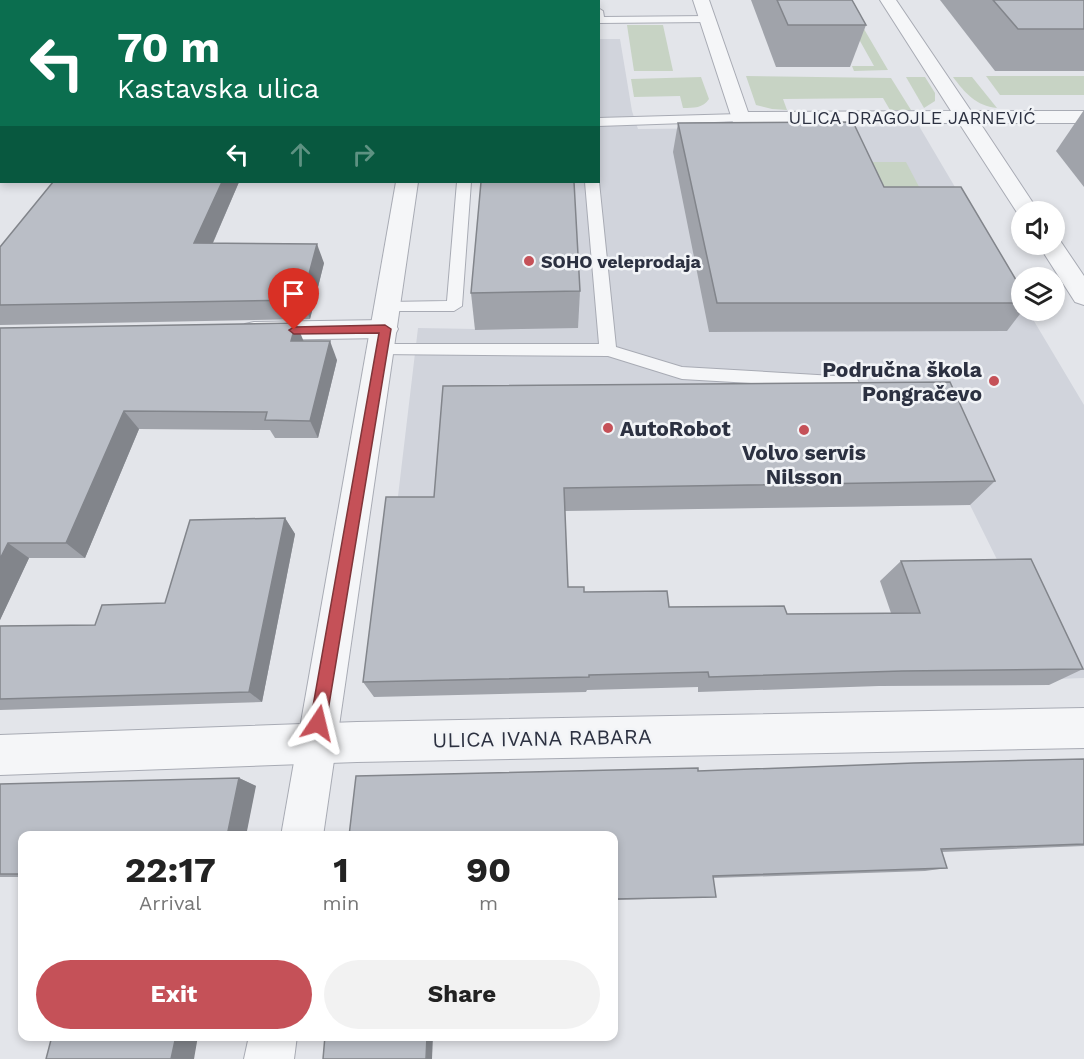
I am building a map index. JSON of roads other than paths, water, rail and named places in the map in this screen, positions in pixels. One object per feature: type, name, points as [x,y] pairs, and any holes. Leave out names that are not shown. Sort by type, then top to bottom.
[{"type":"street","points":[[701,0],[740,118]]},
{"type":"street","points":[[888,0],[1021,201]]},
{"type":"street","name":"ULICA DRAGOJLE JARNEVIĆ","points":[[740,118],[1084,117]]},
{"type":"street","points":[[303,831],[315,743],[385,328],[407,183]]},
{"type":"street","points":[[1057,255],[1084,296]]},
{"type":"street","points":[[233,332],[385,328]]},
{"type":"street","name":"ULICA IVANA RABARA","points":[[0,755],[315,743],[1084,728]]},
{"type":"street","points":[[269,1059],[272,1041]]},
{"type":"lane","points":[[600,20],[708,19]]},
{"type":"lane","points":[[600,122],[740,118]]},
{"type":"lane","points":[[385,328],[454,306],[464,183]]},
{"type":"lane","points":[[592,183],[608,350]]},
{"type":"lane","points":[[385,328],[608,350],[682,374],[851,383]]},
{"type":"place","name":"SOHO veleprodaja","points":[[529,261]]},
{"type":"place","name":"Područna škola Pongračevo","points":[[994,381]]},
{"type":"place","name":"AutoRobot","points":[[608,428]]},
{"type":"place","name":"Volvo servis Nilsson","points":[[804,430]]}]
